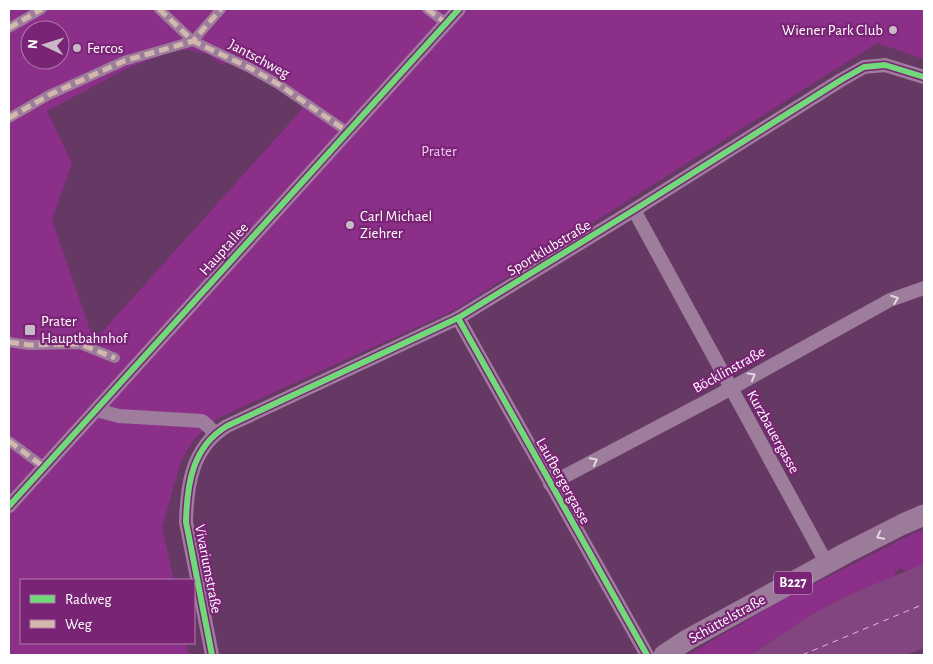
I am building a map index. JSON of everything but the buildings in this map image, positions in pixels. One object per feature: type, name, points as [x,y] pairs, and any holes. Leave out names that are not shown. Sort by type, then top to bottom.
[{"type":"main road","name":"Schüttelstraße","points":[[664,655],[687,640],[827,564],[924,515]]},
{"type":"street","points":[[9,28],[42,9]]},
{"type":"street","name":"Jantschweg","points":[[159,9],[193,41],[250,68],[278,84],[348,132]]},
{"type":"street","points":[[9,118],[49,96],[124,62],[193,41],[221,9]]},
{"type":"street","points":[[427,9],[446,23]]},
{"type":"street","name":"Hauptallee","points":[[9,506],[459,9]]},
{"type":"street","name":"Sportklubstraße","points":[[215,434],[228,426],[458,318],[864,67],[885,65],[924,77]]},
{"type":"street","name":"Kurzbauergasse","points":[[634,210],[827,564]]},
{"type":"street","name":"Böcklinstraße","points":[[550,484],[890,300],[924,288]]},
{"type":"street","name":"Laufbergergasse","points":[[458,318],[647,655]]},
{"type":"street","points":[[9,342],[29,345],[80,344],[115,358]]},
{"type":"street","points":[[96,410],[127,417],[202,421],[215,434]]},
{"type":"street","name":"Vivariumstraße","points":[[212,655],[186,522],[186,505],[198,454],[215,434]]},
{"type":"street","points":[[9,442],[44,467]]},
{"type":"green space","name":"Prater","points":[[9,9],[924,9],[924,59],[877,43],[455,310],[218,418],[195,438],[181,461],[162,528],[174,579],[20,579],[20,644],[186,644],[189,655],[9,655]],"holes":[[[176,50],[191,50],[209,55],[221,64],[228,63],[271,85],[304,107],[94,341],[52,220],[72,163],[47,111],[128,68]]]},
{"type":"green space","points":[[924,529],[924,564],[906,572],[901,568],[896,571],[894,578],[846,596],[813,614],[750,655],[687,655],[786,598]]},
{"type":"shaded area","points":[[924,564],[924,648],[906,655],[750,655],[813,614],[846,596]]},
{"type":"ferry route","points":[[802,655],[924,604]]},
{"type":"marked path","points":[[9,28],[42,9]]},
{"type":"marked path","points":[[159,9],[193,41],[250,68],[278,84],[348,132]]},
{"type":"marked path","points":[[9,118],[49,95],[124,61],[193,41],[221,9]]},
{"type":"marked path","points":[[427,9],[446,23]]},
{"type":"marked path","points":[[9,342],[29,345],[80,344],[115,358]]},
{"type":"marked path","points":[[9,441],[44,467]]},
{"type":"cycle path","points":[[9,506],[459,9]]},
{"type":"cycle path","points":[[212,655],[186,522],[190,480],[199,456],[215,435],[227,426],[458,318],[864,67],[885,65],[924,77]]},
{"type":"cycle path","points":[[458,318],[647,655]]},
{"type":"place","name":"Wiener Park Club","points":[[893,30]]},
{"type":"place","name":"Fercos","points":[[77,48]]},
{"type":"place","name":"Carl Michael Ziehrer","points":[[350,225]]},
{"type":"place","name":"Prater Hauptbahnhof","points":[[30,330]]}]
